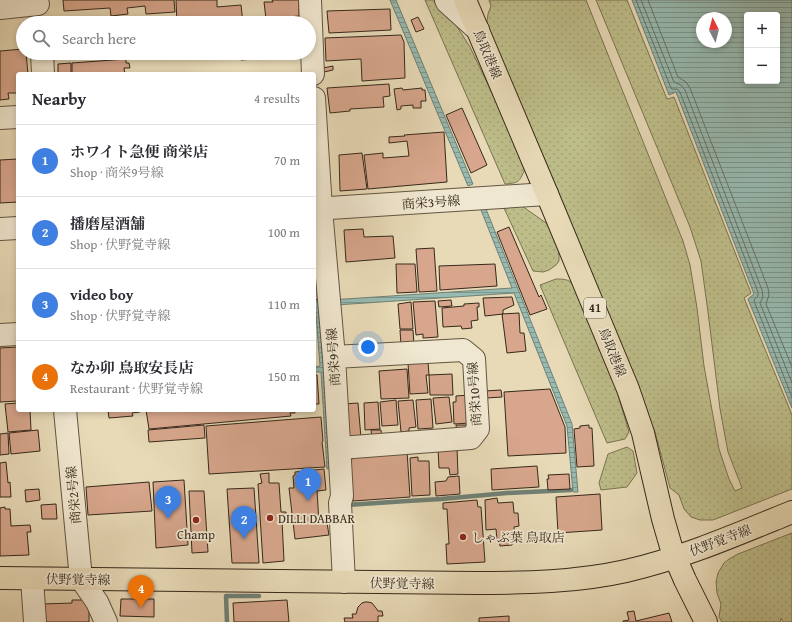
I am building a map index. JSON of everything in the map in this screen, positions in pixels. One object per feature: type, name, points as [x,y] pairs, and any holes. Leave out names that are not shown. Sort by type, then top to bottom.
[{"type":"main road","name":"鳥取港線","points":[[465,0],[634,404],[643,434],[666,530],[675,557],[706,622]]},
{"type":"main road","name":"伏野覚寺線","points":[[0,578],[497,583],[571,580],[626,571],[675,557],[792,512]]},
{"type":"street","points":[[310,0],[311,16]]},
{"type":"street","points":[[446,0],[478,30]]},
{"type":"street","points":[[0,8],[39,9]]},
{"type":"street","points":[[42,60],[43,72]]},
{"type":"street","points":[[312,60],[313,72]]},
{"type":"street","points":[[0,118],[16,117]]},
{"type":"street","name":"商栄9号線","points":[[316,154],[318,209],[334,357],[340,448],[342,496],[340,503],[344,582]]},
{"type":"street","name":"商栄3号線","points":[[318,209],[547,194]]},
{"type":"street","points":[[0,229],[16,228]]},
{"type":"street","points":[[0,335],[16,334]]},
{"type":"street","name":"商栄10号線","points":[[334,357],[463,350],[474,359],[478,429],[471,438],[340,448]]},
{"type":"street","name":"商栄2号線","points":[[66,412],[81,579]]},
{"type":"street","points":[[32,579],[35,622]]},
{"type":"street","points":[[81,579],[97,602],[106,622]]},
{"type":"green space","points":[[425,0],[440,0],[470,47],[526,167],[517,182],[505,184]]},
{"type":"green space","points":[[489,0],[586,0],[683,241],[690,265],[704,366],[719,449],[729,479],[735,491],[742,488],[728,452],[720,409],[701,261],[690,227],[596,0],[627,0],[667,99],[674,97],[751,293],[744,298],[792,415],[792,489],[713,520],[700,520],[691,517],[684,509],[679,495],[670,488],[655,432],[486,29],[488,14],[491,6]]},
{"type":"green space","points":[[522,206],[549,225],[559,250],[559,261],[549,270],[543,272],[533,271],[504,208]]},
{"type":"green space","points":[[556,279],[569,281],[573,284],[616,388],[629,432],[625,439],[607,443],[540,285]]},
{"type":"green space","points":[[627,447],[633,451],[637,473],[627,487],[601,490],[599,483],[608,454]]},
{"type":"green space","points":[[792,533],[792,622],[783,622],[781,618],[780,622],[722,622],[719,617],[721,604],[717,593],[716,582],[718,573],[724,563],[738,554]]},
{"type":"water","points":[[390,0],[396,0],[473,184],[468,186]]},
{"type":"water","points":[[632,0],[792,0],[792,408],[748,299],[754,294],[676,92],[669,95]]},
{"type":"water","points":[[486,209],[572,424],[578,492],[573,492],[567,426],[514,293],[321,306],[332,469],[327,469],[321,372],[316,372],[316,367],[320,366],[316,301],[512,288],[481,210]]},
{"type":"building","points":[[63,0],[174,0],[175,12],[146,14],[145,6],[127,8],[128,14],[111,16],[110,8],[64,11]]},
{"type":"building","points":[[176,0],[217,0],[217,7],[241,5],[242,16],[177,16]]},
{"type":"building","points":[[272,0],[299,0],[299,16],[266,16],[264,2],[273,2]]},
{"type":"building","points":[[390,9],[391,30],[329,33],[327,11]]},
{"type":"building","points":[[418,17],[424,29],[416,32],[411,20]]},
{"type":"building","points":[[401,35],[404,42],[405,78],[362,81],[361,59],[326,61],[325,38]]},
{"type":"building","points":[[16,50],[16,60],[27,60],[28,72],[16,72],[16,93],[8,93],[9,99],[0,100],[0,51]]},
{"type":"building","points":[[126,60],[126,63],[129,63],[130,68],[124,68],[125,72],[72,72],[72,63]]},
{"type":"building","points":[[71,63],[71,72],[58,72],[58,64]]},
{"type":"building","points":[[333,66],[333,70],[324,72],[323,68]]},
{"type":"building","points":[[389,84],[390,96],[383,97],[384,107],[350,109],[350,111],[330,113],[327,88]]},
{"type":"building","points":[[402,88],[403,90],[422,88],[422,90],[425,90],[426,101],[421,101],[421,108],[413,108],[413,105],[401,106],[401,109],[397,110],[394,89]]},
{"type":"building","points":[[462,108],[487,165],[471,173],[446,115]]},
{"type":"building","points":[[444,132],[447,182],[368,189],[364,155],[383,153],[383,158],[409,156],[407,141],[389,143],[389,137]]},
{"type":"building","points":[[362,153],[367,189],[340,191],[339,155]]},
{"type":"building","points":[[16,159],[16,202],[0,203],[0,160]]},
{"type":"building","points":[[509,227],[539,297],[541,295],[547,309],[530,315],[497,232]]},
{"type":"building","points":[[363,229],[364,237],[393,236],[395,258],[346,262],[344,230]]},
{"type":"building","points":[[434,248],[437,291],[419,292],[416,249]]},
{"type":"building","points":[[396,264],[415,264],[417,292],[397,293]]},
{"type":"building","points":[[495,264],[497,286],[440,290],[439,266]]},
{"type":"building","points":[[316,285],[320,285],[320,299],[316,300]]},
{"type":"building","points":[[512,297],[514,305],[503,310],[503,314],[485,316],[483,298]]},
{"type":"building","points":[[451,300],[452,306],[439,307],[438,301]]},
{"type":"building","points":[[435,301],[438,337],[423,338],[423,334],[416,335],[413,302]]},
{"type":"building","points":[[411,302],[413,329],[400,329],[398,304]]},
{"type":"building","points":[[479,303],[479,307],[477,307],[478,320],[471,321],[472,328],[462,329],[461,326],[443,327],[442,308]]},
{"type":"building","points":[[519,313],[520,333],[524,333],[526,351],[507,353],[502,314]]},
{"type":"building","points":[[400,330],[413,330],[414,345],[401,346]]},
{"type":"building","points":[[16,347],[16,401],[0,402],[0,348]]},
{"type":"building","points":[[428,362],[429,375],[426,375],[428,393],[410,394],[408,363]]},
{"type":"building","points":[[407,369],[409,398],[381,399],[379,371]]},
{"type":"building","points":[[452,374],[453,395],[430,395],[429,375]]},
{"type":"building","points":[[316,375],[317,375],[319,404],[316,404]]},
{"type":"building","points":[[550,389],[565,427],[566,453],[508,456],[504,392]]},
{"type":"building","points":[[501,390],[502,397],[486,398],[485,391]]},
{"type":"building","points":[[469,395],[470,423],[454,424],[453,402],[456,402],[456,396]]},
{"type":"building","points":[[449,397],[452,422],[436,424],[433,398]]},
{"type":"building","points":[[431,399],[433,428],[418,429],[416,400]]},
{"type":"building","points":[[396,400],[398,425],[382,426],[380,402]]},
{"type":"building","points":[[413,400],[416,427],[409,428],[409,431],[401,432],[398,401]]},
{"type":"building","points":[[378,402],[380,429],[365,430],[364,403]]},
{"type":"building","points":[[16,403],[16,412],[30,412],[31,430],[8,432],[5,404]]},
{"type":"building","points":[[358,403],[361,438],[351,439],[345,433],[344,404]]},
{"type":"building","points":[[108,412],[140,412],[132,413],[133,416],[109,418]]},
{"type":"building","points":[[146,412],[295,412],[290,413],[291,416],[149,429]]},
{"type":"building","points":[[321,417],[325,467],[209,474],[206,426]]},
{"type":"building","points":[[204,425],[205,438],[149,442],[148,430]]},
{"type":"building","points":[[456,425],[468,425],[464,432],[457,433]]},
{"type":"building","points":[[589,425],[589,428],[592,428],[594,466],[577,467],[574,429],[580,428],[580,426]]},
{"type":"building","points":[[38,430],[40,451],[11,454],[9,433]]},
{"type":"building","points":[[371,430],[381,430],[382,438],[372,438]]},
{"type":"building","points":[[8,433],[9,454],[0,455],[0,434]]},
{"type":"building","points":[[457,448],[458,474],[450,475],[449,468],[439,468],[438,449]]},
{"type":"building","points":[[407,451],[410,497],[353,501],[349,464],[354,456]]},
{"type":"building","points":[[418,457],[418,461],[429,461],[430,495],[412,496],[410,458]]},
{"type":"building","points":[[6,462],[11,497],[0,497],[0,463]]},
{"type":"building","points":[[537,466],[539,487],[492,490],[491,469]]},
{"type":"building","points":[[324,469],[326,490],[317,491],[319,523],[327,523],[329,535],[295,539],[289,488],[294,488],[293,476],[295,475],[295,472]]},
{"type":"building","points":[[269,473],[269,483],[279,483],[281,512],[286,512],[286,520],[282,520],[284,561],[263,563],[258,484],[262,483],[260,474]]},
{"type":"building","points":[[569,474],[570,489],[548,490],[548,475]]},
{"type":"building","points":[[459,476],[460,494],[436,496],[435,482],[446,481],[448,477]]},
{"type":"building","points":[[184,480],[188,545],[156,548],[153,482]]},
{"type":"building","points":[[149,482],[152,511],[88,515],[86,487]]},
{"type":"building","points":[[254,488],[259,563],[232,563],[227,489]]},
{"type":"building","points":[[39,489],[40,500],[26,502],[25,490]]},
{"type":"building","points":[[189,491],[204,491],[208,552],[192,553]]},
{"type":"building","points":[[600,494],[602,530],[558,533],[556,497]]},
{"type":"building","points":[[497,498],[498,503],[513,502],[514,513],[518,513],[519,526],[514,527],[515,541],[512,541],[512,545],[500,546],[499,540],[497,540],[496,529],[486,530],[485,500]]},
{"type":"building","points":[[477,500],[478,507],[481,507],[485,562],[447,564],[446,544],[449,544],[447,509],[443,509],[443,503]]},
{"type":"building","points":[[56,504],[57,519],[42,519],[41,505]]},
{"type":"building","points":[[5,507],[5,509],[10,509],[11,526],[30,525],[31,532],[27,532],[29,555],[0,556],[0,508]]},
{"type":"building","points":[[121,599],[154,599],[154,617],[120,616]]},
{"type":"building","points":[[72,600],[87,600],[89,604],[89,622],[44,622],[42,604],[72,603]]},
{"type":"building","points":[[287,600],[289,622],[234,622],[233,603]]},
{"type":"building","points":[[365,602],[372,603],[378,611],[382,611],[383,616],[378,616],[378,622],[345,622],[344,618],[353,618],[352,614],[356,614],[358,607]]},
{"type":"building","points":[[634,611],[636,621],[669,613],[672,622],[623,622],[629,620],[627,612]]},
{"type":"building","points":[[509,616],[509,622],[479,622],[479,618]]},
{"type":"waterway","points":[[347,505],[507,493],[571,490]]},
{"type":"waterway","points":[[227,622],[226,596],[259,596]]},
{"type":"place","name":"ホワイト急便 商栄店","points":[[308,501]]},
{"type":"place","name":"DILLI DABBAR","points":[[270,518]]},
{"type":"place","name":"video boy","points":[[168,519]]},
{"type":"place","name":"Champ","points":[[196,520]]},
{"type":"place","name":"しゃぶ葉 鳥取店","points":[[463,537]]},
{"type":"place","name":"播磨屋酒舗","points":[[244,539]]},
{"type":"place","name":"なか卯 鳥取安長店","points":[[141,608]]}]
